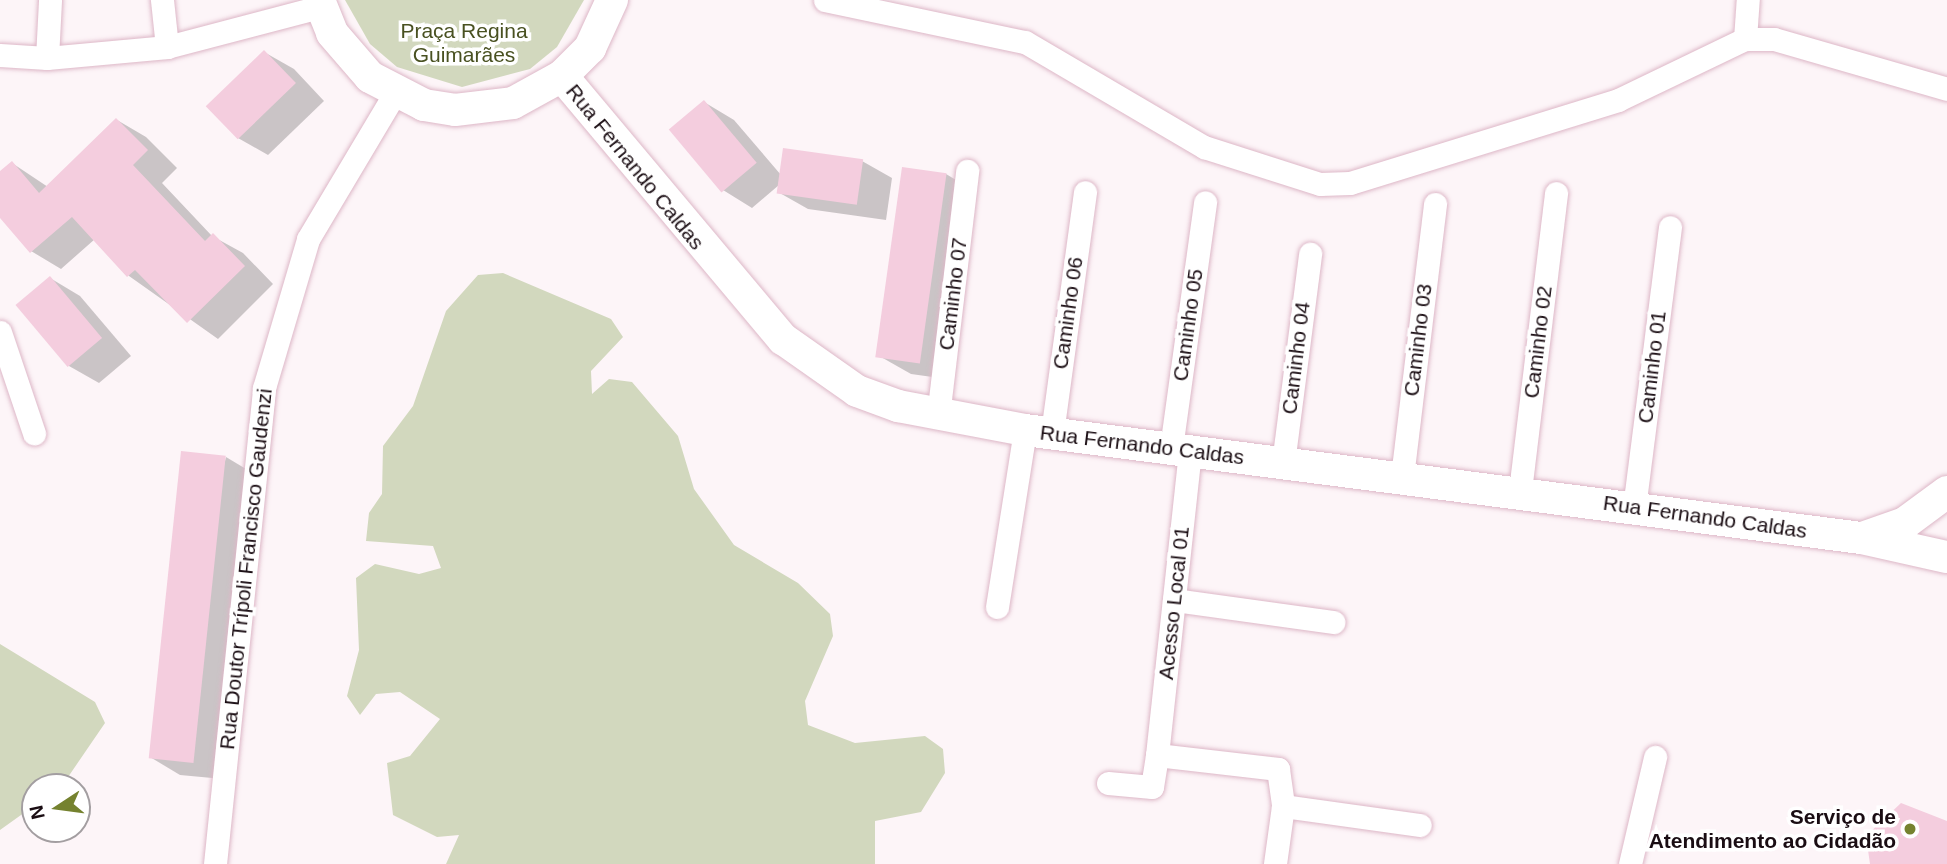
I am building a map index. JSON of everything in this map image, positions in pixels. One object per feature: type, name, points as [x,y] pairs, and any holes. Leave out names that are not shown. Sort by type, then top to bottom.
[{"type":"street","points":[[47,58],[50,0]]},
{"type":"street","points":[[163,0],[167,47]]},
{"type":"street","points":[[0,55],[47,58],[167,47],[319,3],[349,57],[395,93],[424,105],[486,110],[539,92],[562,76],[590,48],[612,0]]},
{"type":"street","points":[[829,0],[1025,42],[1204,147],[1320,184],[1350,183],[1618,100],[1745,39],[1774,39],[1947,89]]},
{"type":"street","points":[[1745,39],[1748,0]]},
{"type":"street","name":"Rua Fernando Caldas","points":[[562,76],[783,339],[857,391],[938,416],[1861,538],[1944,556]]},
{"type":"street","name":"Rua Doutor Trípoli Francisco Gaudenzi","points":[[215,864],[267,376],[308,239],[395,93]]},
{"type":"street","name":"Caminho 07","points":[[938,416],[967,171]]},
{"type":"street","name":"Caminho 06","points":[[997,607],[1039,431],[1084,192]]},
{"type":"street","name":"Caminho 02","points":[[1520,491],[1556,193]]},
{"type":"street","name":"Caminho 05","points":[[1180,449],[1205,202]]},
{"type":"street","name":"Caminho 03","points":[[1402,477],[1435,204]]},
{"type":"street","name":"Caminho 01","points":[[1634,508],[1670,227]]},
{"type":"street","name":"Caminho 04","points":[[1283,463],[1310,254]]},
{"type":"street","points":[[0,332],[34,433]]},
{"type":"street","name":"Acesso Local 01","points":[[1108,783],[1152,787],[1174,600],[1180,449]]},
{"type":"street","points":[[1861,538],[1938,500],[1944,556]]},
{"type":"street","points":[[1174,600],[1333,622]]},
{"type":"street","points":[[1157,755],[1278,769],[1283,806],[1275,864]]},
{"type":"street","points":[[1630,864],[1655,757]]},
{"type":"street","points":[[1283,806],[1420,825]]},
{"type":"green space","name":"Praça Regina Guimarães","points":[[345,0],[584,0],[557,47],[530,69],[462,87],[397,67],[370,44]]},
{"type":"green space","points":[[503,273],[611,319],[623,337],[591,371],[592,394],[609,379],[632,382],[678,436],[694,489],[734,545],[798,583],[830,614],[833,636],[805,701],[808,725],[855,743],[925,736],[943,749],[945,773],[921,812],[875,821],[875,864],[446,864],[459,835],[437,837],[393,815],[387,763],[410,756],[440,719],[400,692],[376,694],[360,715],[347,696],[359,650],[356,578],[375,564],[419,574],[441,568],[433,546],[366,541],[369,513],[382,494],[383,446],[413,406],[446,311],[478,275]]},
{"type":"green space","points":[[0,644],[95,702],[105,723],[71,773],[21,773],[21,815],[0,830]]},
{"type":"building","points":[[264,50],[296,83],[238,139],[206,106]]},
{"type":"building","points":[[704,100],[757,163],[721,192],[669,130]]},
{"type":"building","points":[[116,118],[148,150],[133,165],[205,241],[213,233],[245,266],[187,323],[135,270],[127,277],[72,217],[30,253],[0,218],[0,171],[12,161],[39,193]]},
{"type":"building","points":[[783,148],[863,159],[857,205],[777,194]]},
{"type":"building","points":[[902,167],[947,173],[920,363],[875,357]]},
{"type":"building","points":[[50,276],[102,338],[68,367],[16,305]]},
{"type":"building","points":[[181,451],[226,456],[193,763],[149,758]]},
{"type":"building","name":"Serviço de Atendimento ao Cidadão","points":[[1901,803],[1947,821],[1947,864],[1870,864],[1866,836]]},
{"type":"place","name":"Serviço de Atendimento ao Cidadão","points":[[1910,829]]}]
